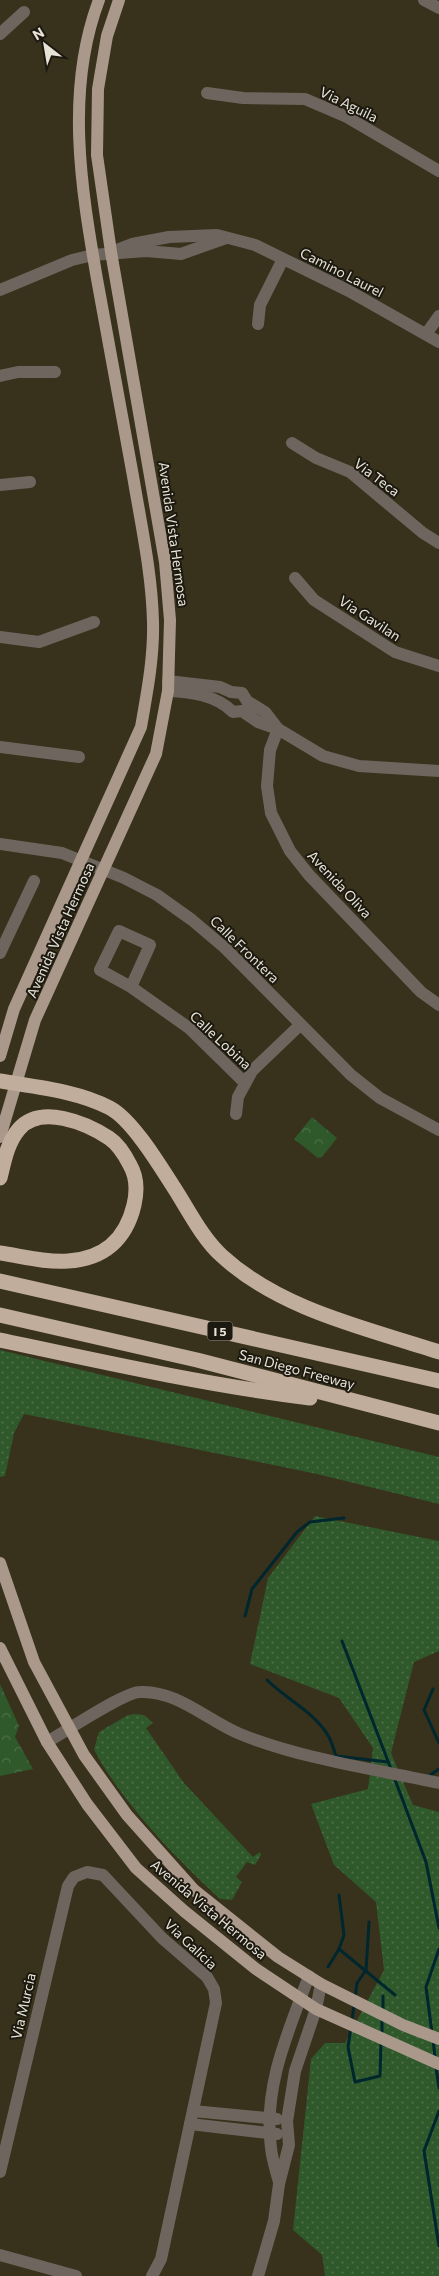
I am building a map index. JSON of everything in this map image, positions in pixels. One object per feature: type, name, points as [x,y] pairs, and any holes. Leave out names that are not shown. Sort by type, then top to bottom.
[{"type":"highway","points":[[8,1082],[75,1096],[111,1109],[133,1128],[199,1228],[221,1256],[254,1280],[300,1305],[439,1352]]},
{"type":"highway","points":[[0,1178],[10,1143],[19,1130],[29,1121],[43,1116],[68,1120],[110,1139],[122,1151],[132,1166],[136,1183],[135,1204],[124,1234],[111,1246],[97,1254],[68,1261],[0,1253]]},
{"type":"highway","name":"San Diego Freeway","points":[[0,1281],[439,1381]]},
{"type":"highway","name":"San Diego Freeway","points":[[0,1315],[197,1360],[439,1423]]},
{"type":"highway","points":[[0,1340],[152,1373],[248,1390],[373,1406]]},
{"type":"main road","name":"Avenida Vista Hermosa","points":[[0,1056],[14,1009],[141,727],[148,689],[153,623],[141,523],[93,255],[79,163],[79,88],[89,27],[98,0]]},
{"type":"main road","name":"Avenida Vista Hermosa","points":[[0,1137],[8,1082],[156,754],[168,686],[170,620],[165,562],[111,252],[97,155],[98,89],[107,36],[119,0]]},
{"type":"main road","name":"Avenida Vista Hermosa","points":[[0,1563],[34,1662],[84,1755],[127,1815],[194,1890],[278,1957],[321,1984],[403,2025],[439,2039]]},
{"type":"main road","name":"Avenida Vista Hermosa","points":[[0,1648],[47,1742],[87,1804],[136,1868],[184,1911],[256,1969],[316,2008],[327,2015],[439,2064]]},
{"type":"street","points":[[424,0],[439,8]]},
{"type":"street","points":[[0,34],[24,12]]},
{"type":"street","name":"Via Aguila","points":[[207,93],[243,98],[305,100],[347,116],[439,171]]},
{"type":"street","points":[[189,234],[193,250]]},
{"type":"street","name":"Camino Laurel","points":[[111,252],[132,244],[189,234],[217,235],[255,245],[349,291],[439,342]]},
{"type":"street","points":[[169,236],[169,252]]},
{"type":"street","points":[[0,290],[72,260],[93,255],[146,250],[181,254],[226,238]]},
{"type":"street","points":[[258,324],[260,305],[283,258]]},
{"type":"street","points":[[426,334],[439,316]]},
{"type":"street","points":[[0,376],[18,372],[55,372]]},
{"type":"street","name":"Via Teca","points":[[292,443],[316,458],[350,472],[424,533],[439,543]]},
{"type":"street","points":[[0,485],[30,482]]},
{"type":"street","name":"Via Gavilan","points":[[295,578],[314,600],[394,652],[439,666]]},
{"type":"street","points":[[0,636],[39,642],[94,622]]},
{"type":"street","points":[[168,686],[220,687],[231,692],[242,692],[244,706]]},
{"type":"street","points":[[168,686],[198,694],[226,705],[233,712],[244,706],[265,712],[278,729],[323,756],[359,766],[439,771]]},
{"type":"street","points":[[226,705],[231,692]]},
{"type":"street","name":"Avenida Oliva","points":[[278,729],[270,750],[267,786],[271,813],[290,851],[309,875],[421,992],[439,1005]]},
{"type":"street","points":[[0,747],[78,757]]},
{"type":"street","name":"Calle Frontera","points":[[0,844],[62,853],[80,859],[157,895],[192,920],[237,960],[300,1026],[351,1075],[380,1098],[439,1130]]},
{"type":"street","points":[[0,952],[5,931],[34,881]]},
{"type":"street","name":"Calle Lobina","points":[[131,987],[150,945],[119,931],[100,970],[131,987],[189,1028],[245,1082],[238,1097],[236,1114]]},
{"type":"street","points":[[245,1082],[252,1071],[300,1026]]},
{"type":"street","points":[[47,1742],[124,1697],[138,1692],[157,1693],[179,1701],[239,1734],[289,1750],[439,1783]]},
{"type":"street","name":"Via Galicia","points":[[74,1877],[87,1872],[103,1875],[162,1938],[207,1977],[214,1989],[216,2003],[190,2124],[160,2258],[152,2276]]},
{"type":"street","name":"Via Murcia","points":[[0,2172],[64,1899],[68,1886],[74,1877]]},
{"type":"street","points":[[279,2184],[271,2148],[271,2094],[279,2056],[309,1976]]},
{"type":"street","points":[[258,2276],[274,2222],[279,2184],[289,2145],[287,2121],[295,2071],[316,2008],[321,1984]]},
{"type":"street","points":[[193,2110],[287,2121]]},
{"type":"street","points":[[190,2124],[288,2136]]},
{"type":"street","points":[[0,2256],[76,2276]]},
{"type":"green space","points":[[312,1117],[337,1138],[322,1157],[318,1158],[294,1139]]},
{"type":"green space","points":[[0,1350],[439,1457],[439,1504],[317,1474],[24,1414],[14,1433],[5,1476],[0,1477]]},
{"type":"green space","points":[[315,1516],[439,1541],[439,1651],[414,1662],[391,1753],[413,1805],[439,1812],[439,2276],[325,2276],[322,2255],[293,2230],[311,2059],[325,2043],[345,2043],[384,1970],[376,1902],[334,1865],[311,1804],[368,1789],[373,1748],[339,1698],[250,1664],[268,1578]]},
{"type":"green space","points":[[0,1684],[19,1726],[15,1737],[33,1769],[0,1776]]},
{"type":"green space","points":[[128,1715],[144,1715],[153,1723],[146,1728],[184,1783],[253,1857],[260,1852],[261,1855],[255,1865],[247,1862],[236,1877],[242,1882],[232,1900],[220,1899],[165,1845],[128,1801],[96,1754],[94,1749],[99,1732]]},
{"type":"waterway","points":[[245,1616],[252,1589],[297,1532],[310,1522],[344,1518]]},
{"type":"waterway","points":[[342,1641],[391,1769]]},
{"type":"waterway","points":[[267,1680],[309,1713],[323,1728],[329,1737],[336,1756],[388,1762]]},
{"type":"waterway","points":[[433,1689],[424,1710],[439,1743]]},
{"type":"waterway","points":[[429,1776],[439,1769]]},
{"type":"waterway","points":[[394,1777],[426,1862],[439,1928]]},
{"type":"waterway","points":[[328,1967],[339,1949],[344,1935],[339,1895]]},
{"type":"waterway","points":[[355,1998],[357,1983],[366,1970],[369,1922]]},
{"type":"waterway","points":[[339,1949],[395,1995]]},
{"type":"waterway","points":[[432,2033],[426,1987],[439,1949]]},
{"type":"waterway","points":[[383,1996],[383,2010]]},
{"type":"waterway","points":[[352,2021],[354,2005]]},
{"type":"waterway","points":[[382,2019],[382,2035]]},
{"type":"waterway","points":[[351,2027],[348,2047],[355,2082],[380,2076],[381,2041]]},
{"type":"waterway","points":[[433,2039],[435,2058]]},
{"type":"waterway","points":[[436,2067],[439,2088]]},
{"type":"waterway","points":[[439,2111],[424,2151],[439,2246]]}]
